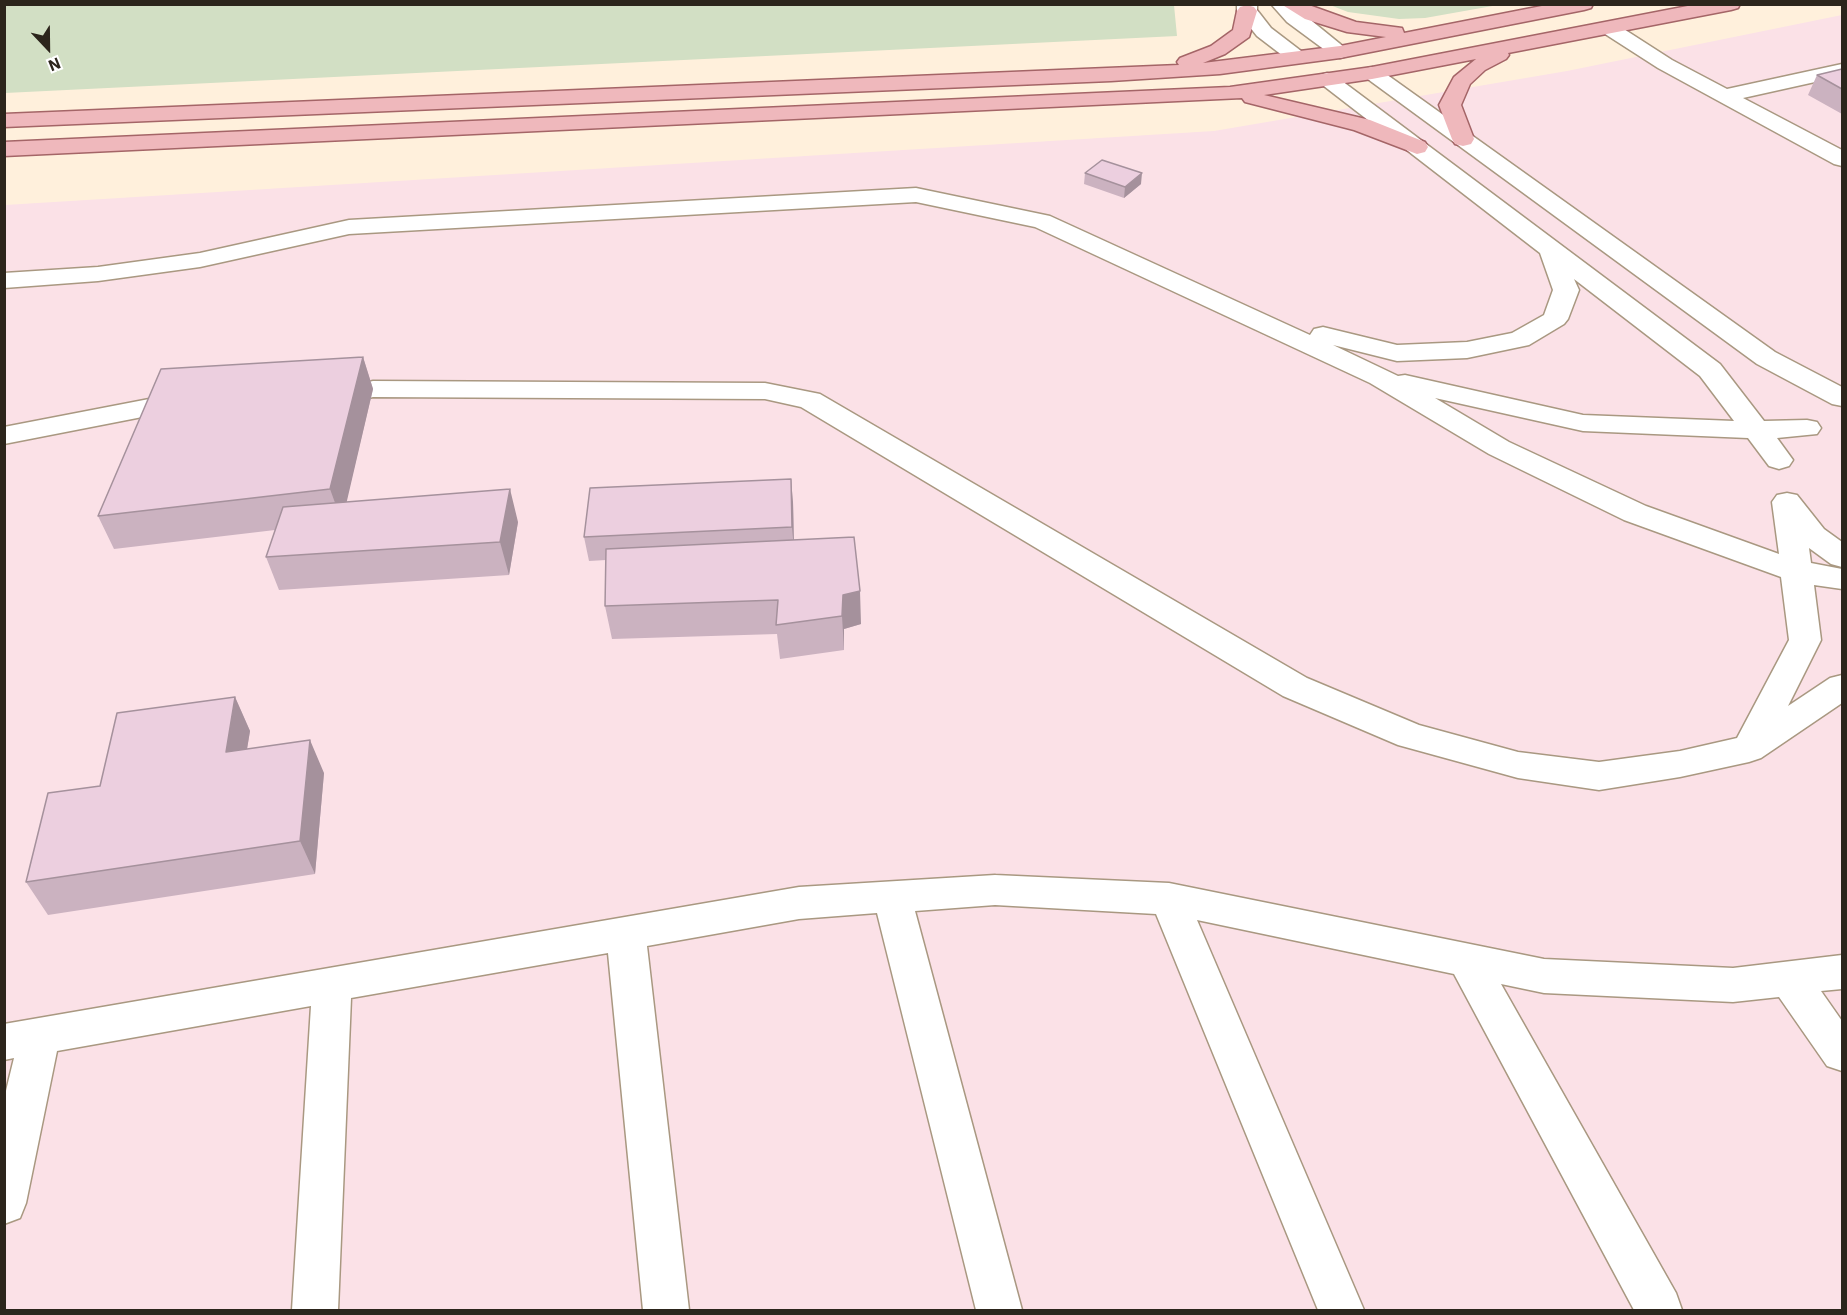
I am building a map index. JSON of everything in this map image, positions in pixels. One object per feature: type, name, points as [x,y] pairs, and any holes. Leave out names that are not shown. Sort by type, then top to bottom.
[{"type":"main road","points":[[1290,4],[1312,15],[1354,28],[1398,32],[1447,31]]},
{"type":"main road","points":[[4,121],[1111,75],[1220,68],[1340,52],[1584,4]]},
{"type":"main road","points":[[4,149],[1230,93],[1372,73],[1731,4]]},
{"type":"main road","points":[[1111,75],[1185,62],[1218,50],[1242,33],[1247,8]]},
{"type":"main road","points":[[1463,139],[1450,105],[1461,81],[1478,66],[1520,45]]},
{"type":"main road","points":[[1340,52],[1372,73]]},
{"type":"main road","points":[[1298,58],[1327,79]]},
{"type":"main road","points":[[1230,93],[1362,125],[1417,147]]},
{"type":"lane","points":[[1280,4],[1294,18],[1340,52]]},
{"type":"lane","points":[[1247,8],[1264,32],[1298,58]]},
{"type":"lane","points":[[1609,28],[1665,64],[1842,159]]},
{"type":"lane","points":[[1726,95],[1842,70]]},
{"type":"lane","points":[[1372,73],[1766,358],[1842,398]]},
{"type":"lane","points":[[1327,79],[1710,370],[1779,459]]},
{"type":"lane","points":[[4,281],[98,274],[200,260],[349,227],[916,195],[1042,221],[1380,377],[1499,448],[1635,513],[1796,571],[1842,579]]},
{"type":"lane","points":[[1243,315],[1397,353],[1467,350],[1520,339],[1556,319],[1566,290],[1551,249]]},
{"type":"lane","points":[[1380,377],[1583,423],[1756,430],[1807,428],[1842,418]]},
{"type":"lane","points":[[306,405],[373,389],[765,391],[810,400],[1295,687],[1410,736],[1518,765],[1599,776],[1680,764],[1749,749],[1842,687]]},
{"type":"lane","points":[[4,436],[175,402],[217,414]]},
{"type":"lane","points":[[1749,749],[1805,640],[1788,505],[1779,481],[1779,459],[1788,442],[1807,428]]},
{"type":"lane","points":[[1788,505],[1813,536],[1842,557]]},
{"type":"lane","points":[[4,1203],[22,1039],[799,903],[995,890],[1169,899],[1544,976],[1733,985],[1842,972]]},
{"type":"lane","points":[[892,897],[999,1311]]},
{"type":"lane","points":[[1169,899],[1341,1311]]},
{"type":"lane","points":[[626,934],[666,1311]]},
{"type":"lane","points":[[1467,960],[1659,1311]]},
{"type":"lane","points":[[1789,979],[1842,1053]]},
{"type":"lane","points":[[315,1311],[332,985]]},
{"type":"shaded area","points":[[1842,15],[1842,1310],[5,1310],[5,205],[1214,131],[1567,71]]},
{"type":"green space","points":[[5,5],[1174,5],[1177,36],[5,93]]},
{"type":"green space","points":[[1330,5],[1498,5],[1425,18],[1399,19],[1348,12]]},
{"type":"building","points":[[1842,69],[1842,89],[1817,75]]},
{"type":"building","points":[[1102,160],[1142,173],[1125,187],[1085,173]]},
{"type":"building","points":[[363,357],[330,489],[98,516],[161,369]]},
{"type":"building","points":[[791,479],[792,527],[584,537],[590,488]]},
{"type":"building","points":[[510,489],[500,542],[266,557],[283,507]]},
{"type":"building","points":[[854,537],[860,591],[843,595],[842,616],[776,625],[778,600],[605,606],[606,549]]},
{"type":"building","points":[[235,697],[226,752],[310,740],[300,841],[26,882],[48,793],[100,786],[117,713]]}]
